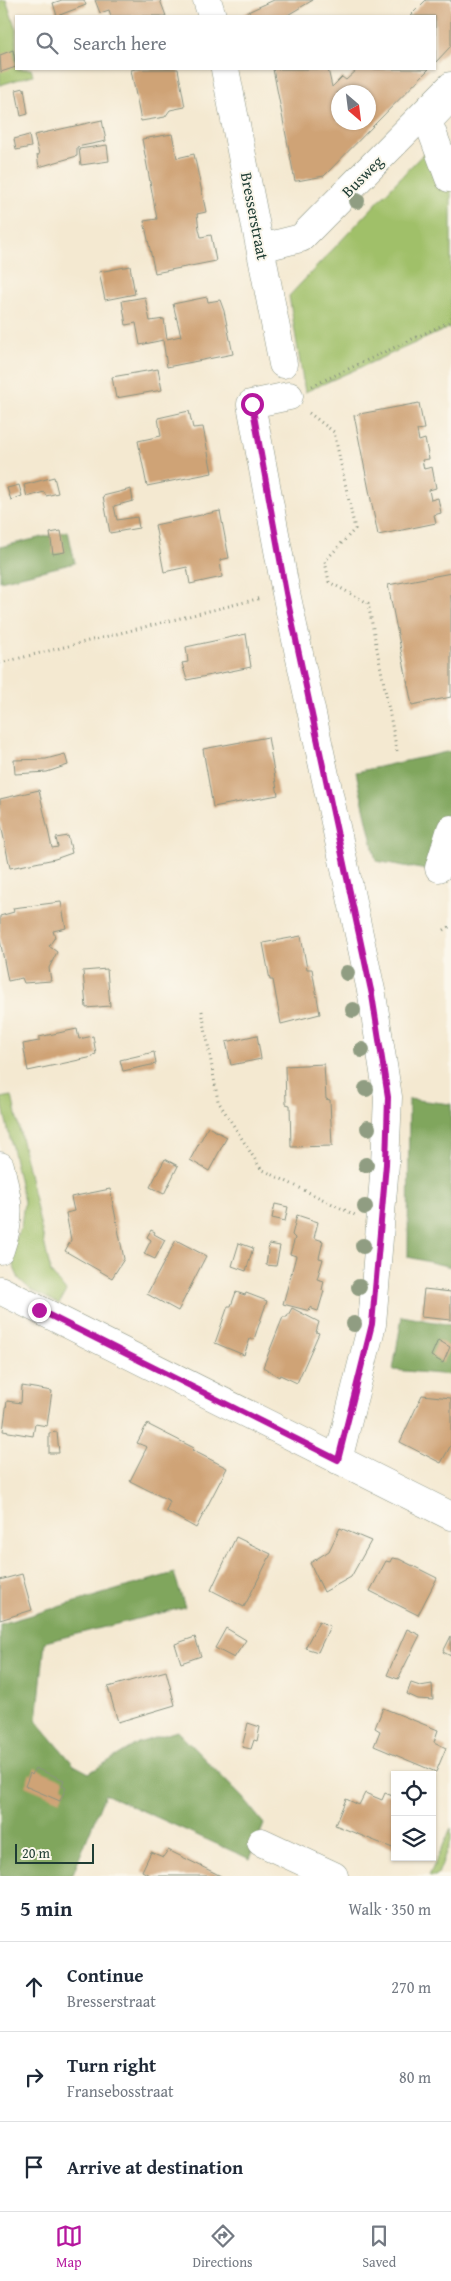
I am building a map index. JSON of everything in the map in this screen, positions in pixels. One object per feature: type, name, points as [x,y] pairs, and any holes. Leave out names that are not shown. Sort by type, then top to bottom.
[{"type":"street","points":[[208,0],[212,15]]},
{"type":"street","name":"Bresserstraat","points":[[225,70],[262,248],[283,364]]},
{"type":"street","name":"Busweg","points":[[262,248],[301,238],[451,86]]},
{"type":"street","points":[[451,97],[428,121],[449,178],[451,177]]},
{"type":"street","points":[[297,392],[252,404],[286,593],[372,995],[388,1097],[386,1164],[372,1324],[338,1460]]},
{"type":"street","points":[[439,868],[451,829]]},
{"type":"street","points":[[0,1166],[8,1205],[8,1229],[0,1250]]},
{"type":"street","points":[[0,1290],[451,1516]]},
{"type":"street","points":[[261,1842],[334,1876]]},
{"type":"path","points":[[297,392],[451,321]]},
{"type":"path","points":[[309,413],[334,432],[355,529],[325,561],[328,582],[368,604],[397,751]]},
{"type":"path","points":[[0,663],[268,596]]},
{"type":"path","points":[[444,930],[451,926]]},
{"type":"path","points":[[202,1011],[218,1101],[261,1169],[360,1218]]},
{"type":"green space","points":[[0,0],[6,0],[15,26],[15,70],[31,70],[33,75],[0,85]]},
{"type":"green space","points":[[436,140],[451,177],[451,327],[305,392],[289,296]]},
{"type":"green space","points":[[68,531],[75,563],[0,581],[0,547]]},
{"type":"green space","points":[[451,751],[451,811],[447,816],[432,871],[376,861],[356,772]]},
{"type":"green space","points":[[12,1096],[51,1273],[66,1291],[59,1304],[31,1290],[19,1279],[10,1258],[16,1236],[21,1227],[24,1202],[1,1098]]},
{"type":"green space","points":[[409,1099],[451,1104],[451,1267],[408,1257]]},
{"type":"green space","points":[[402,1316],[451,1325],[451,1375],[393,1370]]},
{"type":"green space","points":[[174,1573],[185,1607],[45,1642],[37,1721],[74,1765],[89,1773],[138,1743],[177,1731],[242,1797],[264,1824],[250,1859],[105,1794],[72,1876],[0,1876],[0,1624]]},
{"type":"green space","points":[[451,1828],[451,1841],[438,1874],[429,1876]]},
{"type":"building","points":[[62,0],[84,0],[86,5],[57,15],[53,3]]},
{"type":"building","points":[[95,0],[160,0],[166,15],[111,15],[109,10],[100,13]]},
{"type":"building","points":[[274,0],[313,0],[288,15],[241,15]]},
{"type":"building","points":[[426,0],[451,0],[451,46],[436,62],[436,15],[411,15]]},
{"type":"building","points":[[13,50],[15,67],[1,72],[0,55]]},
{"type":"building","points":[[131,70],[178,70],[185,107],[170,110],[165,117],[141,121]]},
{"type":"building","points":[[273,70],[328,70],[332,85],[331,130],[369,130],[324,176],[295,181]]},
{"type":"building","points":[[357,70],[428,70],[376,123],[376,85],[334,85],[342,77],[346,80]]},
{"type":"building","points":[[24,88],[28,114],[21,116],[16,90]]},
{"type":"building","points":[[102,120],[106,141],[77,147],[77,156],[39,167],[37,155],[39,155],[34,135]]},
{"type":"building","points":[[172,134],[177,158],[194,154],[206,212],[197,214],[199,229],[201,237],[211,235],[216,261],[155,273],[144,221],[157,219],[142,139]]},
{"type":"building","points":[[29,135],[31,147],[16,150],[14,139]]},
{"type":"building","points":[[107,145],[109,161],[81,165],[79,149]]},
{"type":"building","points":[[130,266],[135,294],[105,300],[99,272]]},
{"type":"building","points":[[145,297],[150,321],[164,319],[167,339],[181,336],[173,304],[207,297],[208,302],[220,300],[233,354],[167,367],[163,340],[140,345],[136,323],[126,325],[122,301]]},
{"type":"building","points":[[158,369],[162,390],[116,398],[112,377]]},
{"type":"building","points":[[419,403],[424,429],[417,430],[419,441],[425,439],[429,459],[422,460],[424,469],[432,467],[436,488],[429,490],[431,500],[438,498],[441,513],[434,515],[436,523],[378,535],[354,415]]},
{"type":"building","points":[[189,411],[193,428],[203,427],[212,473],[147,486],[138,441],[161,436],[158,418]]},
{"type":"building","points":[[54,477],[58,493],[46,496],[44,492],[27,497],[24,485]]},
{"type":"building","points":[[19,485],[22,496],[11,500],[7,488]]},
{"type":"building","points":[[131,489],[133,501],[114,506],[117,520],[137,517],[139,528],[110,533],[103,496]]},
{"type":"building","points":[[220,511],[229,558],[220,560],[222,577],[190,584],[187,567],[164,572],[155,525]]},
{"type":"building","points":[[61,531],[65,552],[53,554],[50,533]]},
{"type":"building","points":[[451,573],[451,697],[412,705],[388,585]]},
{"type":"building","points":[[246,634],[251,667],[187,680],[182,663],[188,662],[186,647]]},
{"type":"building","points":[[268,737],[278,795],[213,807],[203,749]]},
{"type":"building","points":[[65,754],[68,765],[47,772],[15,774],[14,760],[46,759]]},
{"type":"building","points":[[39,790],[52,848],[58,847],[56,838],[68,836],[72,853],[55,859],[10,868],[0,820],[0,799]]},
{"type":"building","points":[[61,902],[66,928],[53,931],[55,937],[49,946],[57,952],[49,968],[51,981],[24,983],[22,978],[8,981],[0,940],[0,916],[14,912],[13,908]]},
{"type":"building","points":[[301,936],[307,969],[312,969],[320,1014],[281,1024],[273,980],[270,980],[263,943]]},
{"type":"building","points":[[107,969],[110,1006],[86,1008],[83,971]]},
{"type":"building","points":[[77,1029],[79,1039],[93,1036],[96,1054],[93,1057],[28,1071],[23,1044],[39,1041],[39,1037]]},
{"type":"building","points":[[257,1035],[261,1059],[231,1065],[226,1042]]},
{"type":"building","points":[[154,1052],[156,1064],[123,1071],[120,1060]]},
{"type":"building","points":[[324,1064],[326,1099],[330,1100],[332,1146],[291,1147],[290,1105],[286,1104],[285,1066]]},
{"type":"building","points":[[208,1127],[227,1137],[209,1171],[190,1160]]},
{"type":"building","points":[[165,1159],[178,1166],[164,1194],[150,1187]]},
{"type":"building","points":[[110,1189],[124,1259],[112,1278],[65,1251],[71,1240],[66,1213],[74,1211],[71,1197]]},
{"type":"building","points":[[275,1204],[288,1207],[285,1221],[272,1218]]},
{"type":"building","points":[[297,1215],[318,1222],[314,1238],[323,1241],[319,1258],[323,1259],[317,1279],[324,1281],[322,1290],[324,1291],[318,1311],[312,1309],[312,1307],[308,1309],[310,1311],[283,1304],[296,1256],[290,1254],[295,1238],[292,1235]]},
{"type":"building","points":[[151,1230],[155,1232],[154,1234],[165,1240],[155,1259],[144,1254],[151,1240],[147,1237]]},
{"type":"building","points":[[176,1240],[206,1256],[178,1311],[147,1294]]},
{"type":"building","points":[[239,1243],[253,1248],[246,1271],[232,1266]]},
{"type":"building","points":[[269,1244],[280,1246],[276,1266],[266,1265]]},
{"type":"building","points":[[424,1289],[451,1292],[451,1320],[421,1317]]},
{"type":"building","points":[[236,1292],[245,1295],[246,1293],[267,1301],[254,1339],[250,1339],[244,1355],[215,1343],[228,1306],[231,1306]]},
{"type":"building","points":[[292,1308],[319,1322],[316,1332],[319,1333],[297,1383],[280,1375],[279,1377],[263,1367],[283,1317],[287,1317]]},
{"type":"building","points":[[438,1340],[450,1347],[443,1363],[431,1356]]},
{"type":"building","points":[[22,1386],[52,1391],[47,1426],[35,1424],[33,1436],[3,1431],[7,1401],[21,1403]]},
{"type":"building","points":[[422,1395],[451,1398],[451,1445],[441,1463],[400,1442]]},
{"type":"building","points":[[147,1424],[194,1448],[192,1450],[227,1468],[196,1528],[166,1511],[170,1501],[130,1481],[147,1447],[137,1443]]},
{"type":"building","points":[[57,1432],[59,1453],[49,1453],[49,1433]]},
{"type":"building","points":[[340,1528],[371,1541],[351,1577],[324,1592],[310,1563],[329,1551]]},
{"type":"building","points":[[236,1537],[271,1554],[244,1607],[211,1590]]},
{"type":"building","points":[[392,1558],[399,1559],[437,1578],[418,1615],[370,1591],[386,1561],[390,1562]]},
{"type":"building","points":[[22,1574],[32,1610],[0,1620],[0,1580]]},
{"type":"building","points":[[319,1621],[330,1626],[318,1652],[305,1648]]},
{"type":"building","points":[[226,1628],[246,1640],[234,1658],[215,1648]]},
{"type":"building","points":[[407,1629],[420,1635],[398,1679],[387,1675]]},
{"type":"building","points":[[451,1636],[451,1656],[443,1652]]},
{"type":"building","points":[[195,1637],[201,1656],[181,1663],[175,1644]]},
{"type":"building","points":[[166,1671],[175,1705],[118,1722],[108,1687]]},
{"type":"building","points":[[411,1683],[420,1686],[432,1684],[433,1700],[418,1699],[407,1694]]},
{"type":"building","points":[[383,1708],[438,1730],[434,1742],[446,1748],[436,1772],[374,1746],[380,1731],[375,1728]]},
{"type":"building","points":[[248,1723],[260,1727],[257,1741],[254,1740],[251,1749],[242,1747]]},
{"type":"building","points":[[35,1768],[64,1780],[62,1786],[66,1788],[60,1801],[25,1786],[30,1773],[32,1775]]},
{"type":"building","points":[[365,1793],[382,1800],[385,1793],[391,1795],[391,1847],[335,1825],[346,1799],[359,1805]]},
{"type":"building","points":[[168,1850],[221,1876],[151,1876],[142,1871],[151,1852],[163,1857]]},
{"type":"route","points":[[39,1310],[338,1460],[372,1324],[386,1164],[388,1097],[372,995],[286,593],[252,404]]}]
